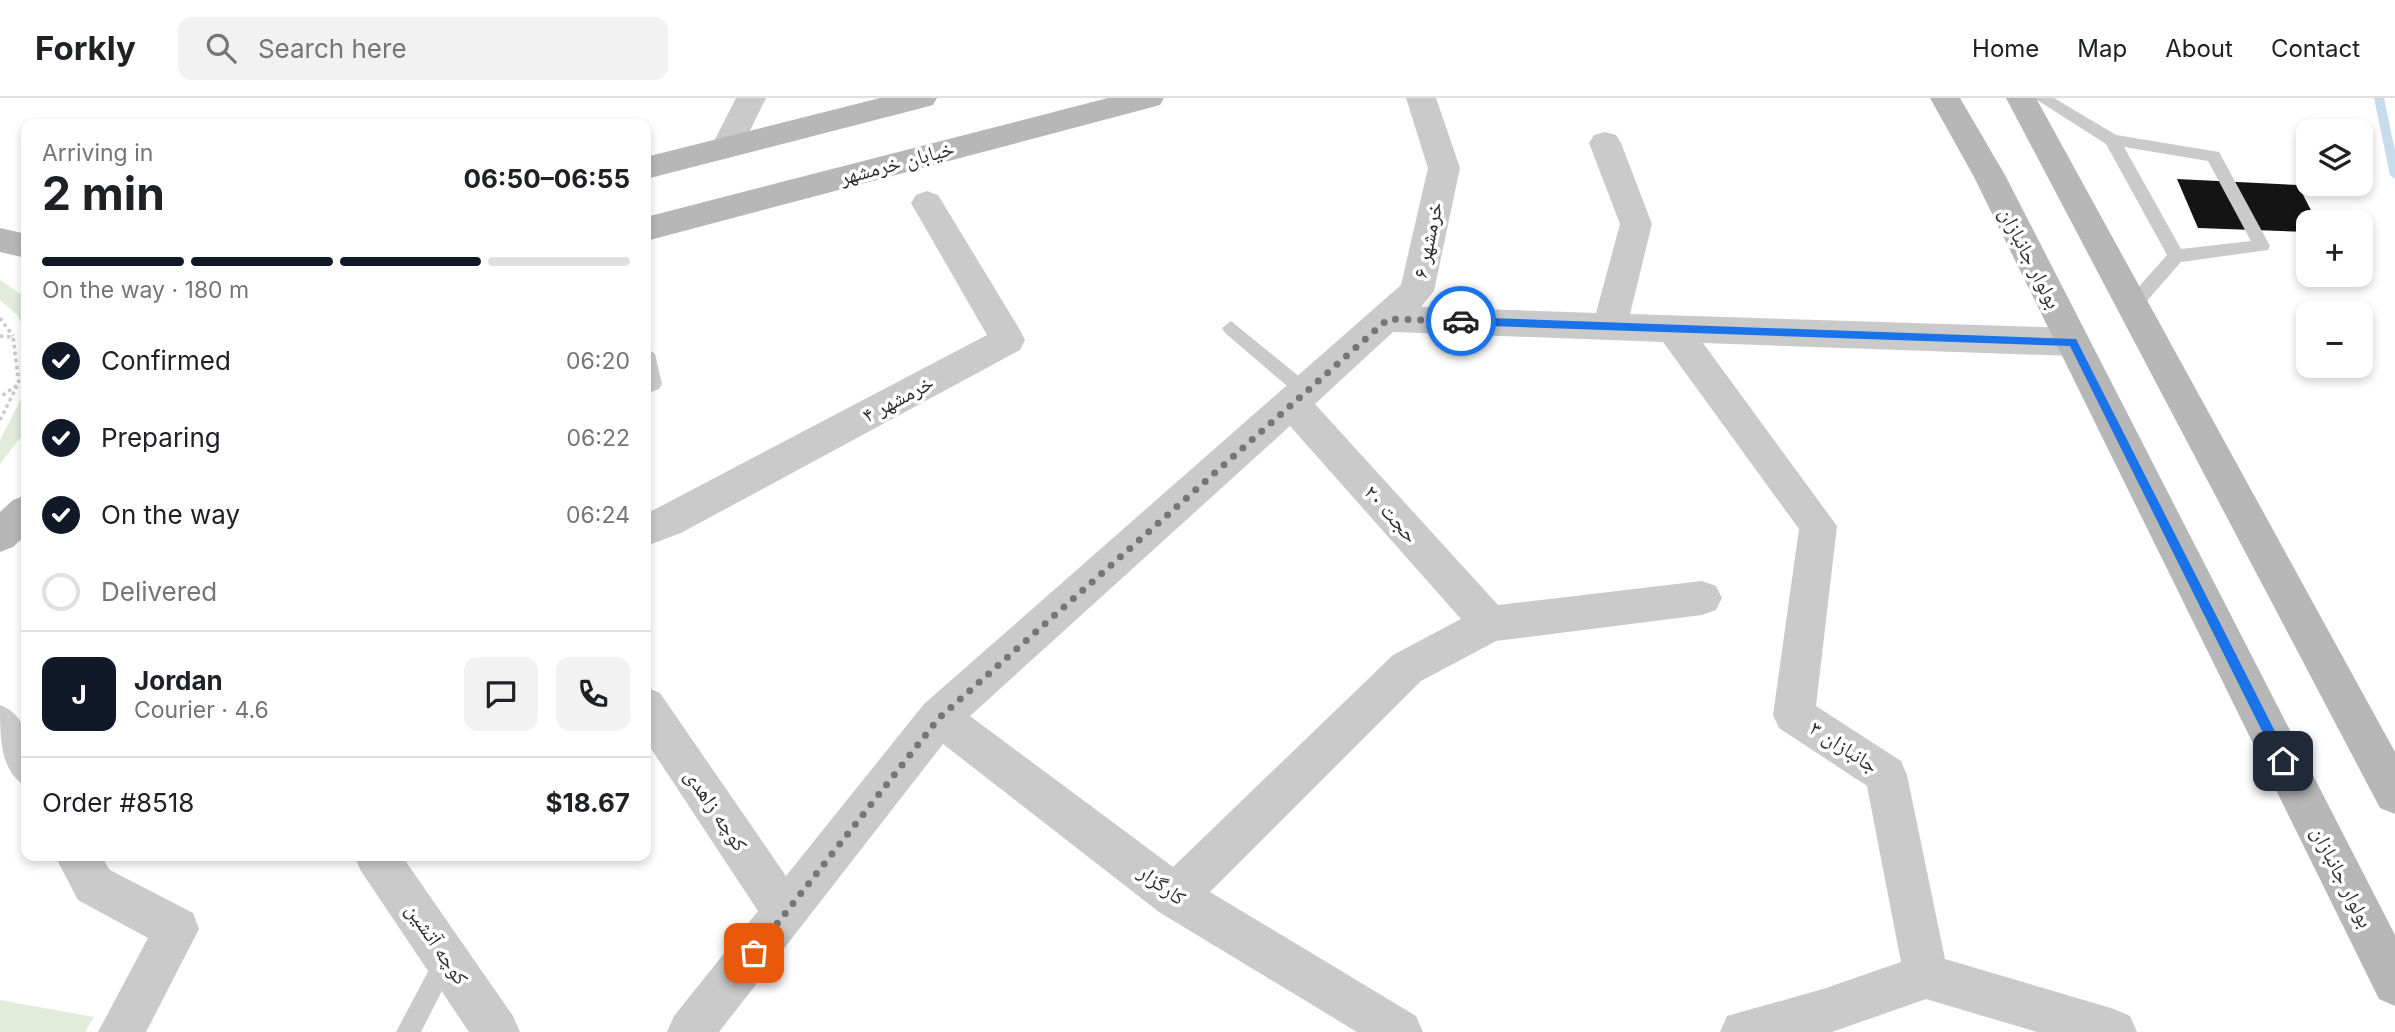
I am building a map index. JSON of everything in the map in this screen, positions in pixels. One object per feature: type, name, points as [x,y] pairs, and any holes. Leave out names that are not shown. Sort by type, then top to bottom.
[{"type":"main road","points":[[651,167],[922,98]]},
{"type":"main road","name":"خیابان خرمشهر","points":[[651,228],[1149,98]]},
{"type":"main road","name":"بولوار جانبازان","points":[[1945,98],[1989,175],[2395,983]]},
{"type":"main road","points":[[2021,98],[2395,794]]},
{"type":"main road","points":[[0,536],[21,517]]},
{"type":"street","points":[[727,148],[751,98]]},
{"type":"street","name":"خرمشهر ۶","points":[[690,1032],[939,718],[1417,291],[1444,168],[1421,98]]},
{"type":"street","points":[[1605,143],[1636,225],[1610,324]]},
{"type":"street","name":"خرمشهر ۴","points":[[651,528],[668,522],[1008,340],[927,203]]},
{"type":"street","points":[[1388,319],[1610,324],[1673,329],[2073,342]]},
{"type":"street","name":"جانبازان ۳","points":[[1673,329],[1818,526],[1794,715],[1886,775],[1926,976]]},
{"type":"street","name":"حجت ۲۰","points":[[1299,398],[1490,624]]},
{"type":"street","points":[[1175,897],[1407,668],[1490,624],[1702,598]]},
{"type":"street","name":"کوچه زاهدی","points":[[651,713],[786,914]]},
{"type":"street","name":"کارگزار","points":[[939,718],[1175,897],[1400,1032]]},
{"type":"street","points":[[80,861],[94,885],[177,929],[121,1032]]},
{"type":"street","name":"کوچه آتشین","points":[[379,861],[497,1032]]},
{"type":"street","points":[[1743,1032],[1823,1012],[1926,976],[2114,1032]]},
{"type":"lane","points":[[2042,98],[2112,140],[2213,156],[2262,246],[2176,256],[2133,305]]},
{"type":"lane","points":[[2112,140],[2176,256]]},
{"type":"lane","points":[[1231,328],[1299,398]]},
{"type":"lane","points":[[408,1032],[447,958]]},
{"type":"path","points":[[0,318],[13,337],[19,384],[0,420]]},
{"type":"path","points":[[0,336],[13,337]]},
{"type":"path","points":[[0,397],[19,384]]},
{"type":"green space","points":[[0,280],[21,295],[21,322],[17,315],[0,300]]},
{"type":"green space","points":[[21,399],[21,437],[0,464],[0,440]]},
{"type":"green space","points":[[0,1000],[94,1017],[85,1032],[0,1032]]},
{"type":"building","points":[[2177,179],[2296,185],[2296,196],[2304,196],[2311,210],[2296,210],[2296,232],[2198,228]]},
{"type":"waterway","points":[[2379,98],[2395,175]]},
{"type":"way so far","points":[[754,953],[939,718],[1388,319],[1461,321]]},
{"type":"route","points":[[1461,321],[1610,324],[1673,329],[2073,342],[2283,761]]}]
